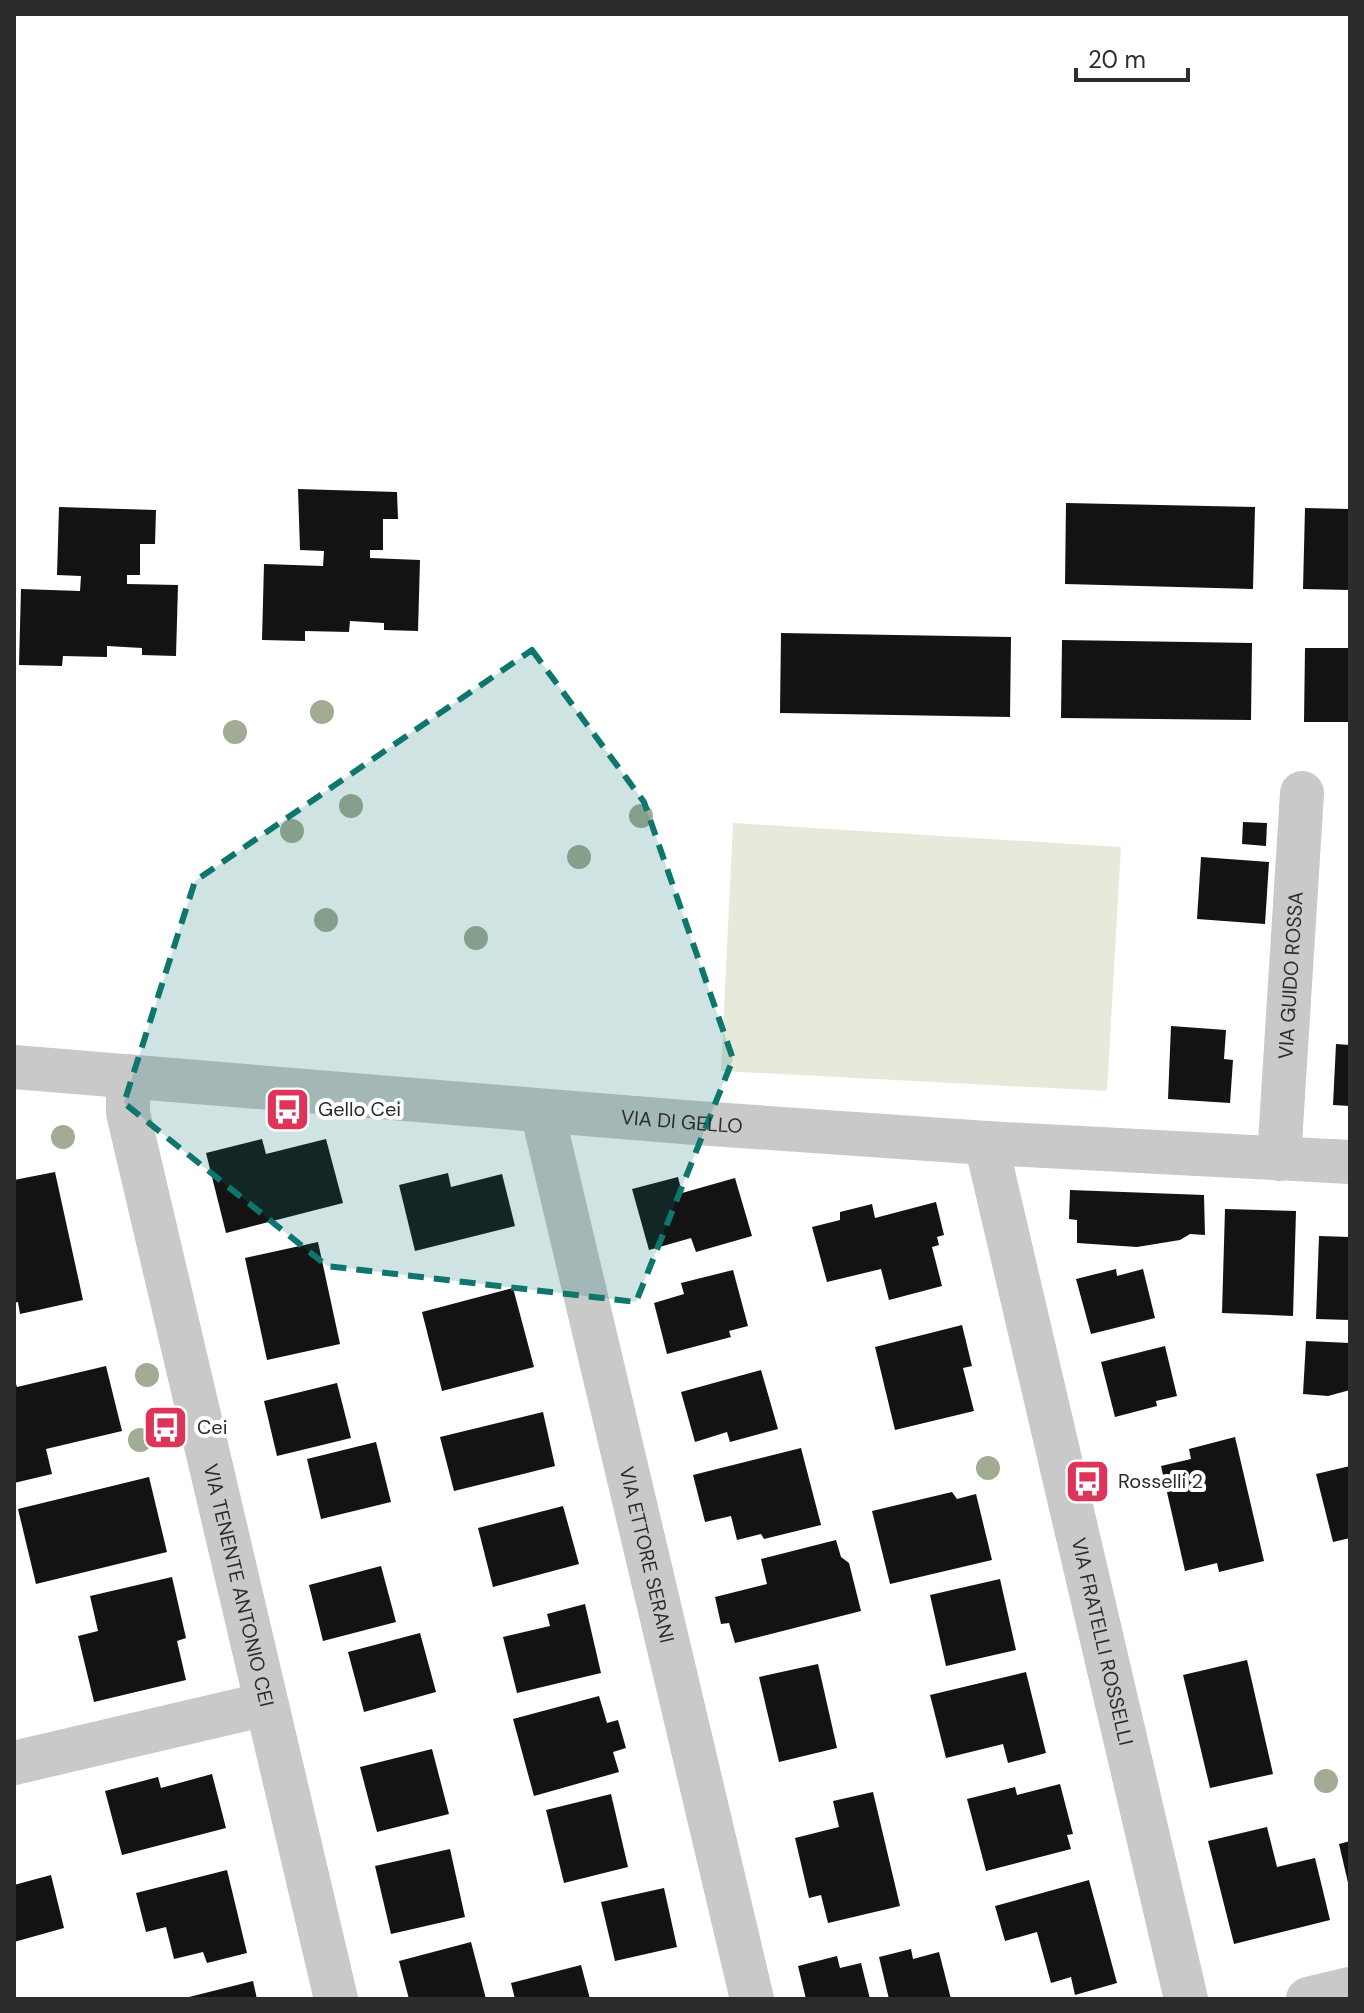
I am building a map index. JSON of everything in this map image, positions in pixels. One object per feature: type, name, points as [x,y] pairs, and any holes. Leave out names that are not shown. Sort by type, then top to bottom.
[{"type":"street","name":"VIA GUIDO ROSSA","points":[[1279,1159],[1302,793]]},
{"type":"street","name":"VIA DI GELLO","points":[[14,1067],[542,1111],[986,1143],[1350,1162]]},
{"type":"street","name":"VIA TENENTE ANTONIO CEI","points":[[128,1076],[128,1113],[336,1999]]},
{"type":"street","name":"VIA ETTORE SERANI","points":[[542,1111],[752,1999]]},
{"type":"street","name":"VIA FRATELLI ROSSELLI","points":[[986,1143],[1186,1999]]},
{"type":"street","points":[[14,1763],[266,1704]]},
{"type":"street","points":[[1308,1999],[1350,1989]]},
{"type":"highlighted area","points":[[532,650],[644,802],[733,1059],[636,1302],[327,1266],[124,1103],[195,881]]},
{"type":"green space","points":[[733,823],[1121,847],[1107,1091],[721,1071]]},
{"type":"building","points":[[298,489],[397,492],[398,519],[383,519],[383,550],[370,550],[370,558],[420,560],[418,631],[384,630],[384,623],[350,621],[349,632],[305,631],[305,641],[262,640],[264,564],[323,566],[324,551],[300,550]]},
{"type":"building","points":[[1066,503],[1255,507],[1253,589],[1065,584]]},
{"type":"building","points":[[59,507],[156,510],[155,544],[140,544],[140,575],[127,575],[127,584],[178,585],[176,656],[142,655],[142,648],[107,646],[107,657],[63,656],[62,666],[19,665],[21,589],[80,591],[81,576],[57,575]]},
{"type":"building","points":[[1305,508],[1350,509],[1350,590],[1303,589]]},
{"type":"building","points":[[781,633],[1011,637],[1010,717],[780,713]]},
{"type":"building","points":[[1062,640],[1252,643],[1251,720],[1061,718]]},
{"type":"building","points":[[1305,648],[1350,648],[1350,722],[1304,722]]},
{"type":"building","points":[[1243,822],[1267,823],[1266,846],[1242,844]]},
{"type":"building","points":[[1201,857],[1269,862],[1265,924],[1197,919]]},
{"type":"building","points":[[1171,1026],[1226,1030],[1224,1059],[1233,1060],[1230,1103],[1168,1099]]},
{"type":"building","points":[[1336,1044],[1350,1045],[1350,1106],[1333,1105]]},
{"type":"building","points":[[262,1139],[266,1154],[326,1139],[343,1203],[226,1233],[206,1153]]},
{"type":"building","points":[[55,1172],[83,1300],[20,1314],[18,1302],[14,1303],[14,1180]]},
{"type":"building","points":[[448,1173],[451,1187],[502,1174],[515,1226],[415,1251],[399,1185]]},
{"type":"building","points":[[678,1177],[682,1193],[735,1178],[752,1236],[696,1252],[691,1238],[649,1250],[632,1189]]},
{"type":"building","points":[[1070,1190],[1204,1195],[1205,1235],[1190,1234],[1180,1240],[1137,1247],[1077,1243],[1077,1220],[1069,1219]]},
{"type":"building","points":[[936,1202],[944,1235],[937,1237],[939,1245],[932,1247],[942,1286],[889,1300],[881,1269],[827,1282],[812,1227],[840,1220],[840,1212],[872,1204],[875,1218]]},
{"type":"building","points":[[1225,1209],[1296,1211],[1293,1316],[1222,1313]]},
{"type":"building","points":[[1319,1236],[1350,1237],[1350,1320],[1316,1319]]},
{"type":"building","points":[[318,1242],[340,1344],[267,1360],[245,1258]]},
{"type":"building","points":[[1116,1269],[1117,1276],[1143,1269],[1155,1318],[1091,1334],[1076,1279]]},
{"type":"building","points":[[733,1270],[748,1326],[729,1331],[731,1337],[667,1354],[654,1303],[684,1294],[681,1283]]},
{"type":"building","points":[[513,1288],[534,1367],[442,1391],[422,1312]]},
{"type":"building","points":[[962,1325],[972,1366],[963,1368],[974,1411],[895,1430],[875,1347]]},
{"type":"building","points":[[1306,1341],[1350,1343],[1350,1390],[1328,1396],[1303,1394]]},
{"type":"building","points":[[1165,1346],[1177,1396],[1156,1401],[1157,1406],[1115,1417],[1101,1362]]},
{"type":"building","points":[[106,1366],[122,1431],[46,1449],[52,1474],[14,1483],[14,1378],[17,1387]]},
{"type":"building","points":[[761,1370],[778,1429],[730,1442],[727,1432],[695,1442],[681,1392]]},
{"type":"building","points":[[337,1383],[351,1438],[277,1456],[264,1401]]},
{"type":"building","points":[[543,1412],[555,1466],[454,1491],[440,1437]]},
{"type":"building","points":[[1235,1437],[1264,1561],[1219,1572],[1217,1563],[1185,1571],[1161,1466],[1191,1459],[1189,1449]]},
{"type":"building","points":[[376,1442],[391,1502],[321,1519],[307,1459]]},
{"type":"building","points":[[801,1448],[821,1525],[764,1539],[761,1534],[737,1540],[731,1516],[705,1522],[693,1475]]},
{"type":"building","points":[[1350,1466],[1350,1538],[1333,1542],[1316,1474]]},
{"type":"building","points":[[149,1477],[167,1552],[36,1584],[18,1509]]},
{"type":"building","points":[[952,1492],[957,1499],[976,1494],[992,1560],[890,1584],[872,1511]]},
{"type":"building","points":[[563,1506],[579,1564],[493,1587],[478,1528]]},
{"type":"building","points":[[836,1540],[841,1557],[849,1563],[861,1611],[735,1643],[729,1623],[721,1624],[715,1597],[767,1584],[761,1559]]},
{"type":"building","points":[[381,1566],[396,1622],[323,1641],[309,1585]]},
{"type":"building","points":[[172,1577],[186,1638],[177,1641],[186,1680],[94,1702],[78,1636],[98,1631],[90,1596]]},
{"type":"building","points":[[1000,1579],[1016,1650],[946,1666],[930,1595]]},
{"type":"building","points":[[585,1604],[601,1673],[517,1693],[503,1637],[550,1626],[547,1614]]},
{"type":"building","points":[[420,1633],[436,1692],[364,1712],[348,1652]]},
{"type":"building","points":[[1247,1660],[1273,1774],[1210,1788],[1183,1675]]},
{"type":"building","points":[[818,1664],[837,1748],[779,1762],[759,1677]]},
{"type":"building","points":[[1026,1672],[1046,1753],[1008,1763],[1003,1744],[946,1758],[930,1695]]},
{"type":"building","points":[[599,1696],[607,1723],[618,1720],[626,1748],[613,1752],[619,1772],[534,1796],[513,1719]]},
{"type":"building","points":[[432,1749],[449,1814],[377,1832],[360,1767]]},
{"type":"building","points":[[212,1774],[226,1828],[122,1855],[105,1791],[158,1777],[161,1788]]},
{"type":"building","points":[[1060,1784],[1073,1834],[1067,1835],[1071,1849],[986,1871],[967,1799],[1015,1787],[1017,1795]]},
{"type":"building","points":[[873,1792],[900,1906],[828,1923],[821,1895],[809,1898],[795,1838],[839,1827],[833,1801]]},
{"type":"building","points":[[611,1794],[628,1867],[564,1883],[546,1810]]},
{"type":"building","points":[[1267,1827],[1277,1867],[1315,1858],[1330,1920],[1234,1944],[1208,1841]]},
{"type":"building","points":[[1350,1841],[1350,1887],[1349,1887],[1339,1844]]},
{"type":"building","points":[[450,1849],[465,1917],[391,1934],[375,1866]]},
{"type":"building","points":[[227,1870],[247,1953],[207,1963],[203,1952],[174,1959],[166,1927],[146,1932],[136,1893]]},
{"type":"building","points":[[51,1875],[64,1928],[14,1942],[14,1885]]},
{"type":"building","points":[[1089,1880],[1117,1983],[1075,1995],[1071,1977],[1051,1983],[1037,1932],[1005,1941],[995,1906]]},
{"type":"building","points":[[664,1888],[677,1947],[615,1961],[601,1902]]},
{"type":"building","points":[[471,1942],[486,1999],[409,1999],[399,1961]]},
{"type":"building","points":[[911,1949],[913,1959],[939,1952],[951,1999],[889,1999],[879,1957]]},
{"type":"building","points":[[837,1956],[840,1968],[861,1963],[870,1999],[806,1999],[798,1966]]},
{"type":"building","points":[[581,1965],[590,1999],[515,1999],[511,1983]]},
{"type":"building","points":[[253,1981],[257,1999],[185,1998]]},
{"type":"place","name":"Gello Cei","points":[[287,1109]]},
{"type":"place","name":"Cei","points":[[166,1427]]},
{"type":"place","name":"Rosselli 2","points":[[1087,1481]]}]
